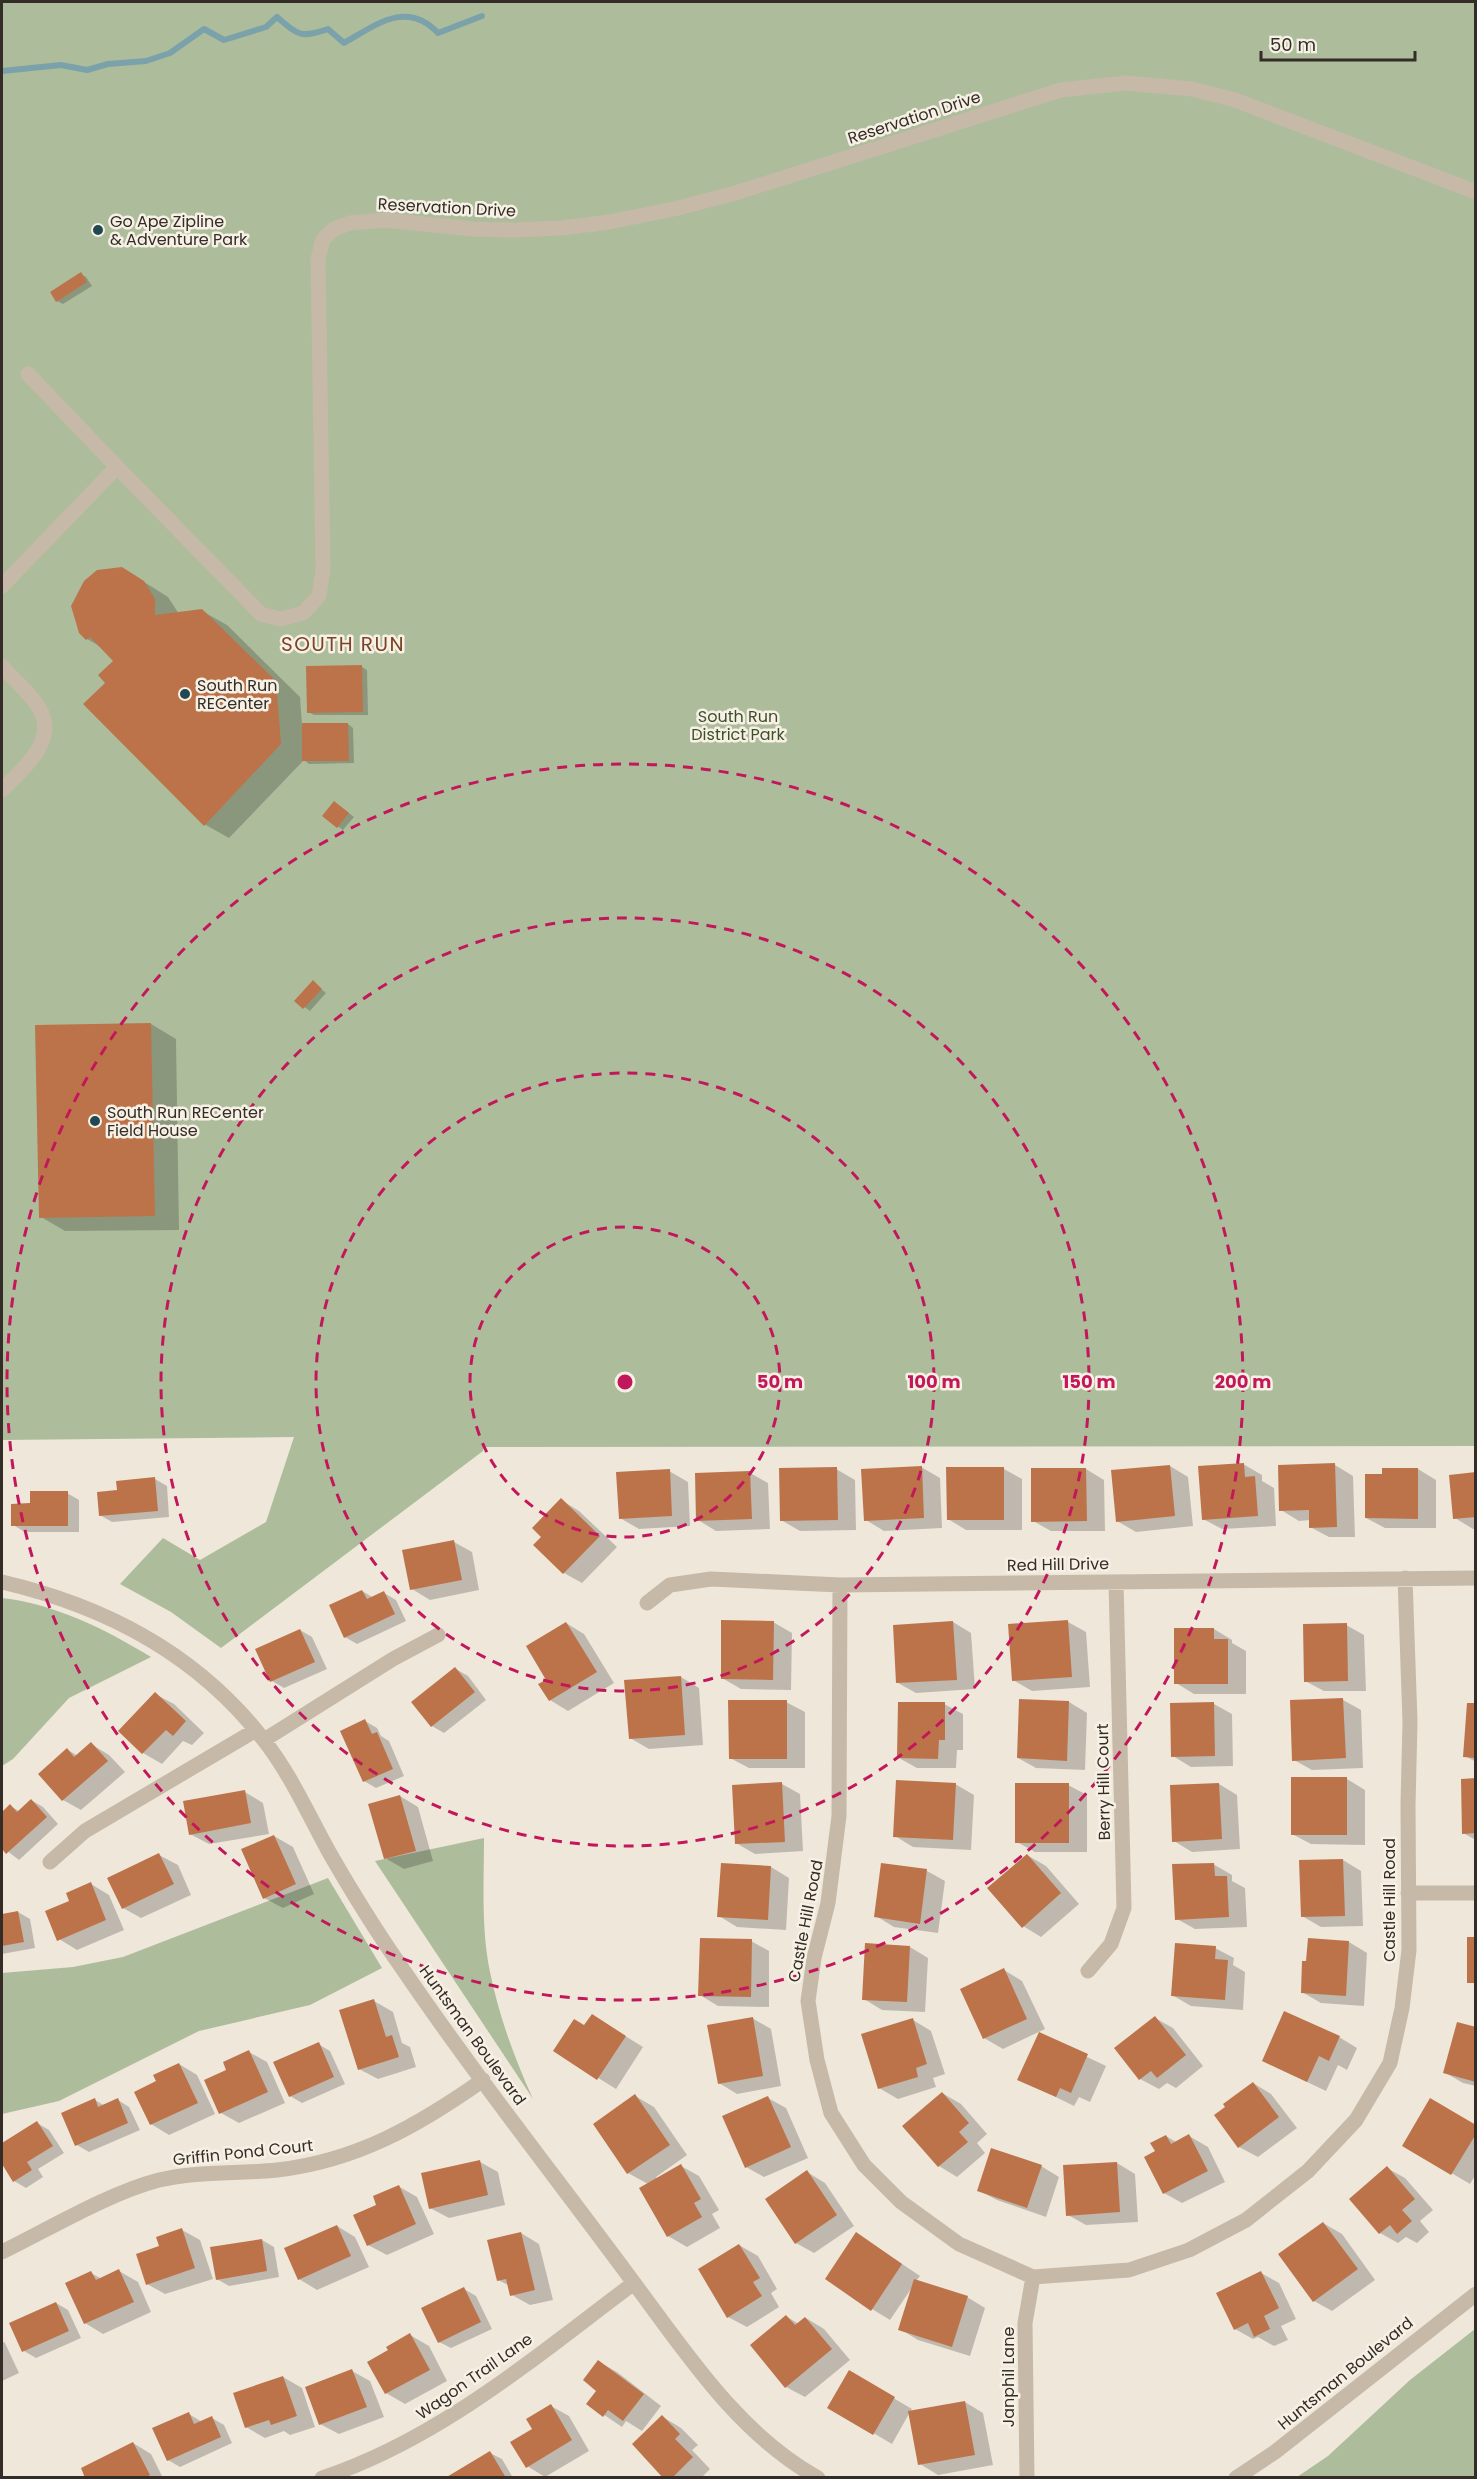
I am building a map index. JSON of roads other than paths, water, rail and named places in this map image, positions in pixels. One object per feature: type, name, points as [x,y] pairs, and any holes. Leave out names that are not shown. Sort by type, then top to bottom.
[{"type":"street","name":"Reservation Drive","points":[[117,467],[261,614],[281,619],[303,613],[319,596],[323,569],[318,259],[323,240],[334,230],[351,224],[384,220],[473,229],[514,230],[562,228],[609,222],[732,194],[1061,90],[1126,83],[1192,88],[1235,100],[1476,192]]},
{"type":"street","points":[[2,586],[117,467],[28,374]]},
{"type":"street","points":[[2,666],[40,709],[44,725],[41,742],[32,760],[2,790]]},
{"type":"street","name":"Castle Hill Road","points":[[840,1585],[839,1816],[828,1903],[814,1958],[808,2001],[817,2060],[831,2113],[864,2164],[901,2202],[958,2244],[1033,2277],[1129,2270],[1189,2250],[1246,2220],[1308,2171],[1356,2120],[1390,2063],[1402,2008],[1409,1950],[1410,1722],[1405,1578]]},
{"type":"street","name":"Red Hill Drive","points":[[647,1603],[670,1585],[711,1579],[840,1585],[1476,1578]]},
{"type":"street","name":"Huntsman Boulevard","points":[[2,1582],[46,1592],[76,1603],[160,1645],[196,1671],[260,1735],[289,1778],[377,1933],[634,2283],[727,2404],[766,2442],[818,2478]]},
{"type":"street","name":"Berry Hill Court","points":[[1088,1971],[1111,1944],[1124,1908],[1116,1582]]},
{"type":"street","points":[[50,1862],[85,1831],[438,1635]]},
{"type":"street","points":[[1408,1893],[1476,1893]]},
{"type":"street","name":"Griffin Pond Court","points":[[2,2252],[115,2197],[160,2180],[277,2170],[340,2157],[415,2125],[483,2080]]},
{"type":"street","name":"Janphil Lane","points":[[1027,2478],[1025,2323],[1033,2277]]},
{"type":"street","name":"Wagon Trail Lane","points":[[322,2478],[387,2452],[423,2434],[482,2396],[634,2283]]},
{"type":"street","name":"Huntsman Boulevard","points":[[1236,2478],[1275,2452],[1476,2295]]},
{"type":"waterway","points":[[2,71],[61,65],[87,70],[108,64],[146,61],[170,53],[204,29],[224,40],[266,27],[277,17],[301,34],[312,34],[328,29],[344,43],[392,18],[415,18],[426,23],[438,33],[482,16]]},
{"type":"place","name":"Go Ape Zipline & Adventure Park","points":[[98,230]]},
{"type":"place","name":"South Run RECenter","points":[[185,694]]},
{"type":"place","name":"South Run RECenter Field House","points":[[95,1121]]},
{"type":"district","name":"SOUTH RUN","points":[[343,644]]},
{"type":"park label","name":"South Run District Park","points":[[738,725]]}]
